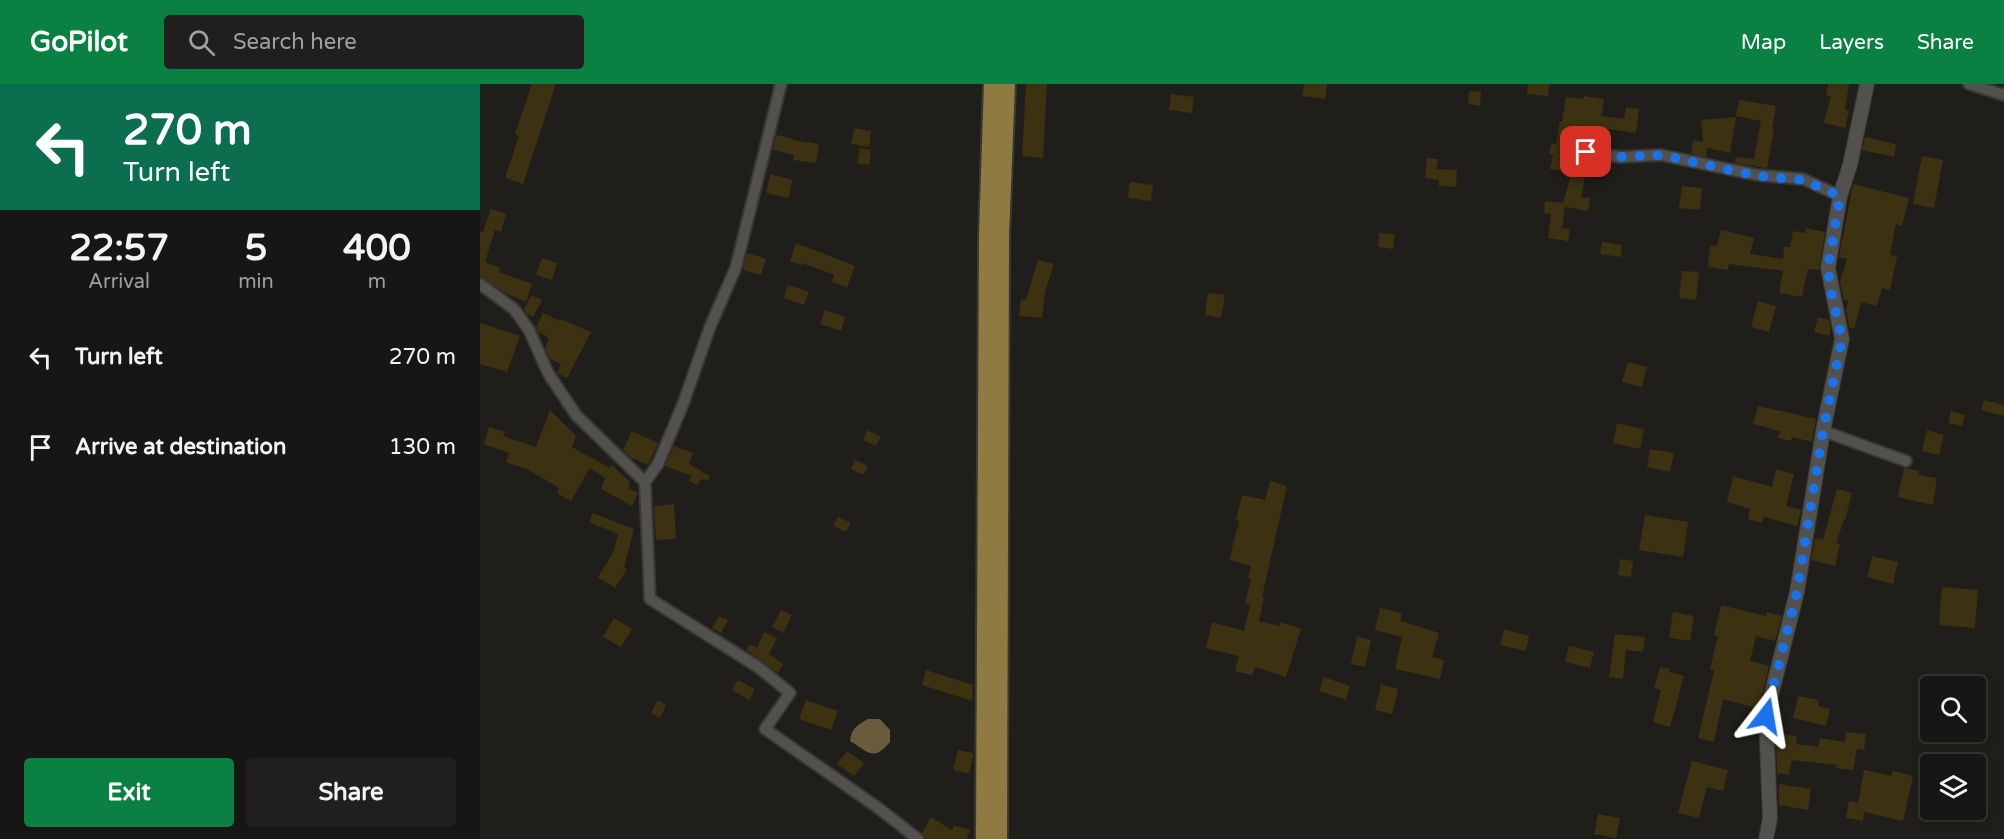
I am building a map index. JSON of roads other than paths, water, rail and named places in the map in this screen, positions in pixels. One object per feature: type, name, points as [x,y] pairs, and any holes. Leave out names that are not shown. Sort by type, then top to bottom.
[{"type":"main road","points":[[984,839],[987,235],[992,84]]},
{"type":"main road","points":[[999,839],[1001,235],[1007,84]]},
{"type":"street","points":[[781,84],[736,267],[710,327],[683,404],[658,464],[645,482],[650,599],[758,668],[790,693],[765,729],[877,807],[918,839]]},
{"type":"street","points":[[1767,839],[1770,818],[1766,716],[1797,592],[1823,431],[1842,339],[1828,268],[1840,196],[1850,165],[1867,84]]},
{"type":"street","points":[[1969,84],[2004,95]]},
{"type":"street","points":[[1586,152],[1620,157],[1661,155],[1757,176],[1803,180],[1840,196]]},
{"type":"street","points":[[480,284],[514,309],[529,330],[548,373],[576,415],[645,482]]},
{"type":"street","points":[[1823,431],[1906,461]]}]
